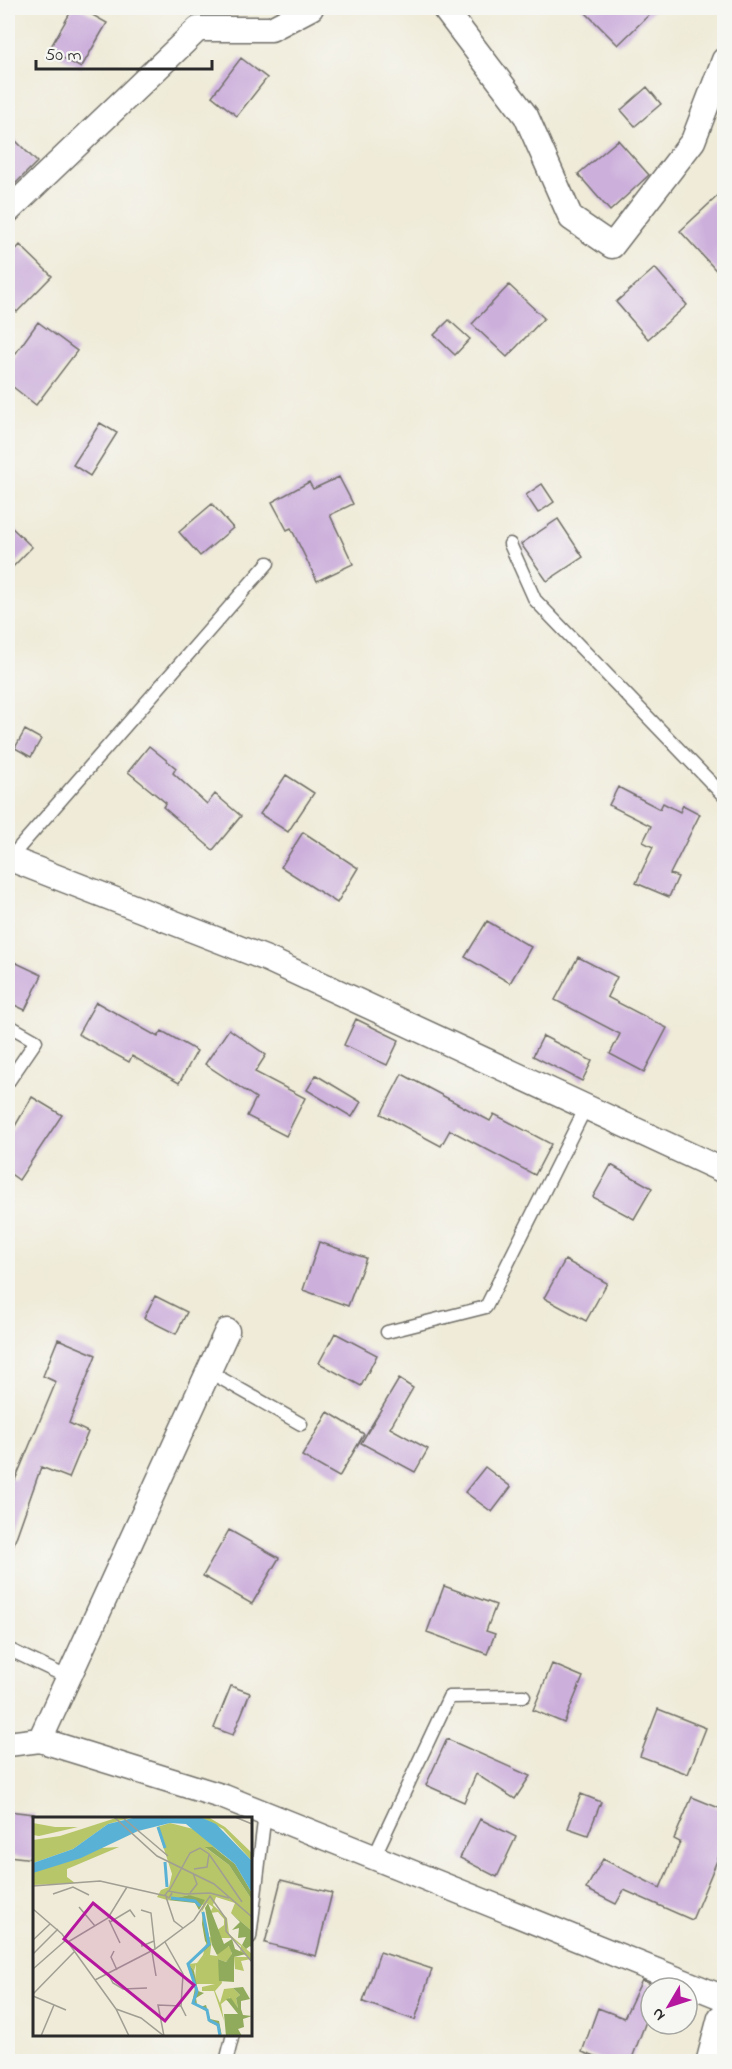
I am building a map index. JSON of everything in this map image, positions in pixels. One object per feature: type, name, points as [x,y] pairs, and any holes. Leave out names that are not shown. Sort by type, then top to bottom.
[{"type":"street","points":[[8,211],[198,29],[271,29],[311,8]]},
{"type":"street","points":[[444,8],[526,116],[571,218],[612,246],[693,141],[724,60]]},
{"type":"street","points":[[9,858],[267,959],[724,1171]]},
{"type":"street","points":[[40,1740],[226,1331]]},
{"type":"street","points":[[8,1744],[40,1740],[224,1797],[724,1998]]},
{"type":"lane","points":[[510,544],[535,600],[724,796]]},
{"type":"lane","points":[[9,858],[268,563]]},
{"type":"lane","points":[[8,1025],[36,1041],[8,1082]]},
{"type":"lane","points":[[387,1332],[486,1307],[586,1107]]},
{"type":"lane","points":[[208,1371],[301,1424]]},
{"type":"lane","points":[[8,1649],[69,1677]]},
{"type":"lane","points":[[374,1857],[449,1697],[524,1696]]},
{"type":"lane","points":[[252,1920],[265,1813]]},
{"type":"lane","points":[[226,2061],[232,2036]]},
{"type":"building","points":[[73,8],[80,8],[107,23],[81,68],[49,50]]},
{"type":"building","points":[[581,8],[656,8],[618,45]]},
{"type":"building","points":[[241,58],[267,78],[237,116],[212,96]]},
{"type":"building","points":[[647,87],[661,104],[635,126],[621,110]]},
{"type":"building","points":[[8,133],[37,162],[8,191]]},
{"type":"building","points":[[618,140],[649,175],[610,211],[578,174]]},
{"type":"building","points":[[724,190],[724,279],[680,231]]},
{"type":"building","points":[[20,245],[52,276],[17,312],[8,303],[8,258]]},
{"type":"building","points":[[655,268],[687,305],[648,339],[616,302]]},
{"type":"building","points":[[509,285],[544,318],[507,357],[472,324]]},
{"type":"building","points":[[449,320],[470,339],[455,355],[434,335]]},
{"type":"building","points":[[38,322],[77,351],[36,405],[8,383],[8,364]]},
{"type":"building","points":[[100,423],[117,433],[90,476],[73,465]]},
{"type":"building","points":[[339,477],[353,504],[330,515],[353,564],[317,581],[291,528],[287,530],[272,502],[309,482],[313,489]]},
{"type":"building","points":[[542,484],[554,502],[538,513],[526,495]]},
{"type":"building","points":[[212,504],[233,528],[200,556],[179,532]]},
{"type":"building","points":[[558,519],[583,557],[547,581],[521,544]]},
{"type":"building","points":[[8,524],[32,547],[8,572]]},
{"type":"building","points":[[25,730],[41,739],[31,757],[15,748]]},
{"type":"building","points":[[149,746],[176,768],[173,773],[207,804],[215,794],[241,816],[213,850],[163,807],[166,803],[128,772]]},
{"type":"building","points":[[286,775],[314,793],[288,832],[260,814]]},
{"type":"building","points":[[618,787],[660,809],[663,803],[680,812],[683,805],[700,814],[670,874],[678,877],[669,897],[636,883],[653,847],[643,842],[651,826],[609,805]]},
{"type":"building","points":[[303,832],[358,868],[337,903],[281,867]]},
{"type":"building","points":[[487,921],[531,947],[510,983],[465,957]]},
{"type":"building","points":[[578,957],[617,977],[607,997],[667,1028],[644,1072],[610,1054],[620,1034],[555,1000]]},
{"type":"building","points":[[8,959],[42,975],[25,1010],[8,1002]]},
{"type":"building","points":[[96,1002],[158,1037],[162,1031],[197,1051],[179,1083],[132,1056],[129,1062],[78,1034]]},
{"type":"building","points":[[356,1019],[399,1040],[387,1065],[344,1045]]},
{"type":"building","points":[[229,1029],[266,1055],[255,1072],[305,1098],[286,1136],[247,1116],[256,1098],[205,1064]]},
{"type":"building","points":[[543,1036],[592,1061],[582,1081],[533,1056]]},
{"type":"building","points":[[402,1074],[490,1121],[494,1114],[551,1144],[535,1175],[450,1130],[441,1146],[381,1114]]},
{"type":"building","points":[[316,1075],[361,1102],[352,1117],[307,1090]]},
{"type":"building","points":[[32,1097],[62,1115],[19,1180],[8,1172],[8,1138]]},
{"type":"building","points":[[611,1165],[652,1188],[634,1219],[593,1197]]},
{"type":"building","points":[[319,1242],[366,1258],[348,1306],[303,1290]]},
{"type":"building","points":[[565,1260],[607,1283],[586,1321],[544,1298]]},
{"type":"building","points":[[155,1296],[187,1312],[176,1334],[144,1318]]},
{"type":"building","points":[[335,1333],[377,1355],[361,1386],[319,1363]]},
{"type":"building","points":[[58,1339],[96,1355],[69,1423],[88,1432],[69,1478],[41,1467],[10,1555],[8,1554],[8,1477],[15,1480],[56,1382],[43,1376]]},
{"type":"building","points":[[399,1379],[413,1388],[390,1428],[428,1449],[415,1472],[361,1443]]},
{"type":"building","points":[[328,1412],[364,1434],[339,1477],[302,1456]]},
{"type":"building","points":[[485,1467],[511,1487],[492,1512],[465,1492]]},
{"type":"building","points":[[229,1530],[279,1558],[252,1604],[203,1576]]},
{"type":"building","points":[[444,1586],[496,1605],[486,1631],[495,1634],[487,1654],[427,1632]]},
{"type":"building","points":[[552,1664],[583,1677],[564,1723],[533,1710]]},
{"type":"building","points":[[231,1686],[250,1693],[233,1735],[214,1728]]},
{"type":"building","points":[[658,1709],[706,1728],[688,1774],[640,1756]]},
{"type":"building","points":[[447,1739],[530,1776],[515,1799],[476,1774],[464,1802],[426,1785]]},
{"type":"building","points":[[581,1794],[601,1802],[588,1835],[568,1828]]},
{"type":"building","points":[[692,1797],[724,1810],[724,1844],[692,1920],[624,1890],[616,1904],[586,1889],[603,1859],[660,1888],[680,1842],[674,1839]]},
{"type":"building","points":[[8,1811],[34,1814],[33,1859],[8,1856]]},
{"type":"building","points":[[480,1819],[516,1837],[497,1877],[460,1858]]},
{"type":"building","points":[[281,1880],[332,1893],[316,1956],[265,1943]]},
{"type":"building","points":[[380,1952],[432,1969],[415,2020],[363,2002]]},
{"type":"building","points":[[639,1986],[640,2036],[631,2061],[606,2061],[582,2052],[598,2008],[624,2018]]}]
